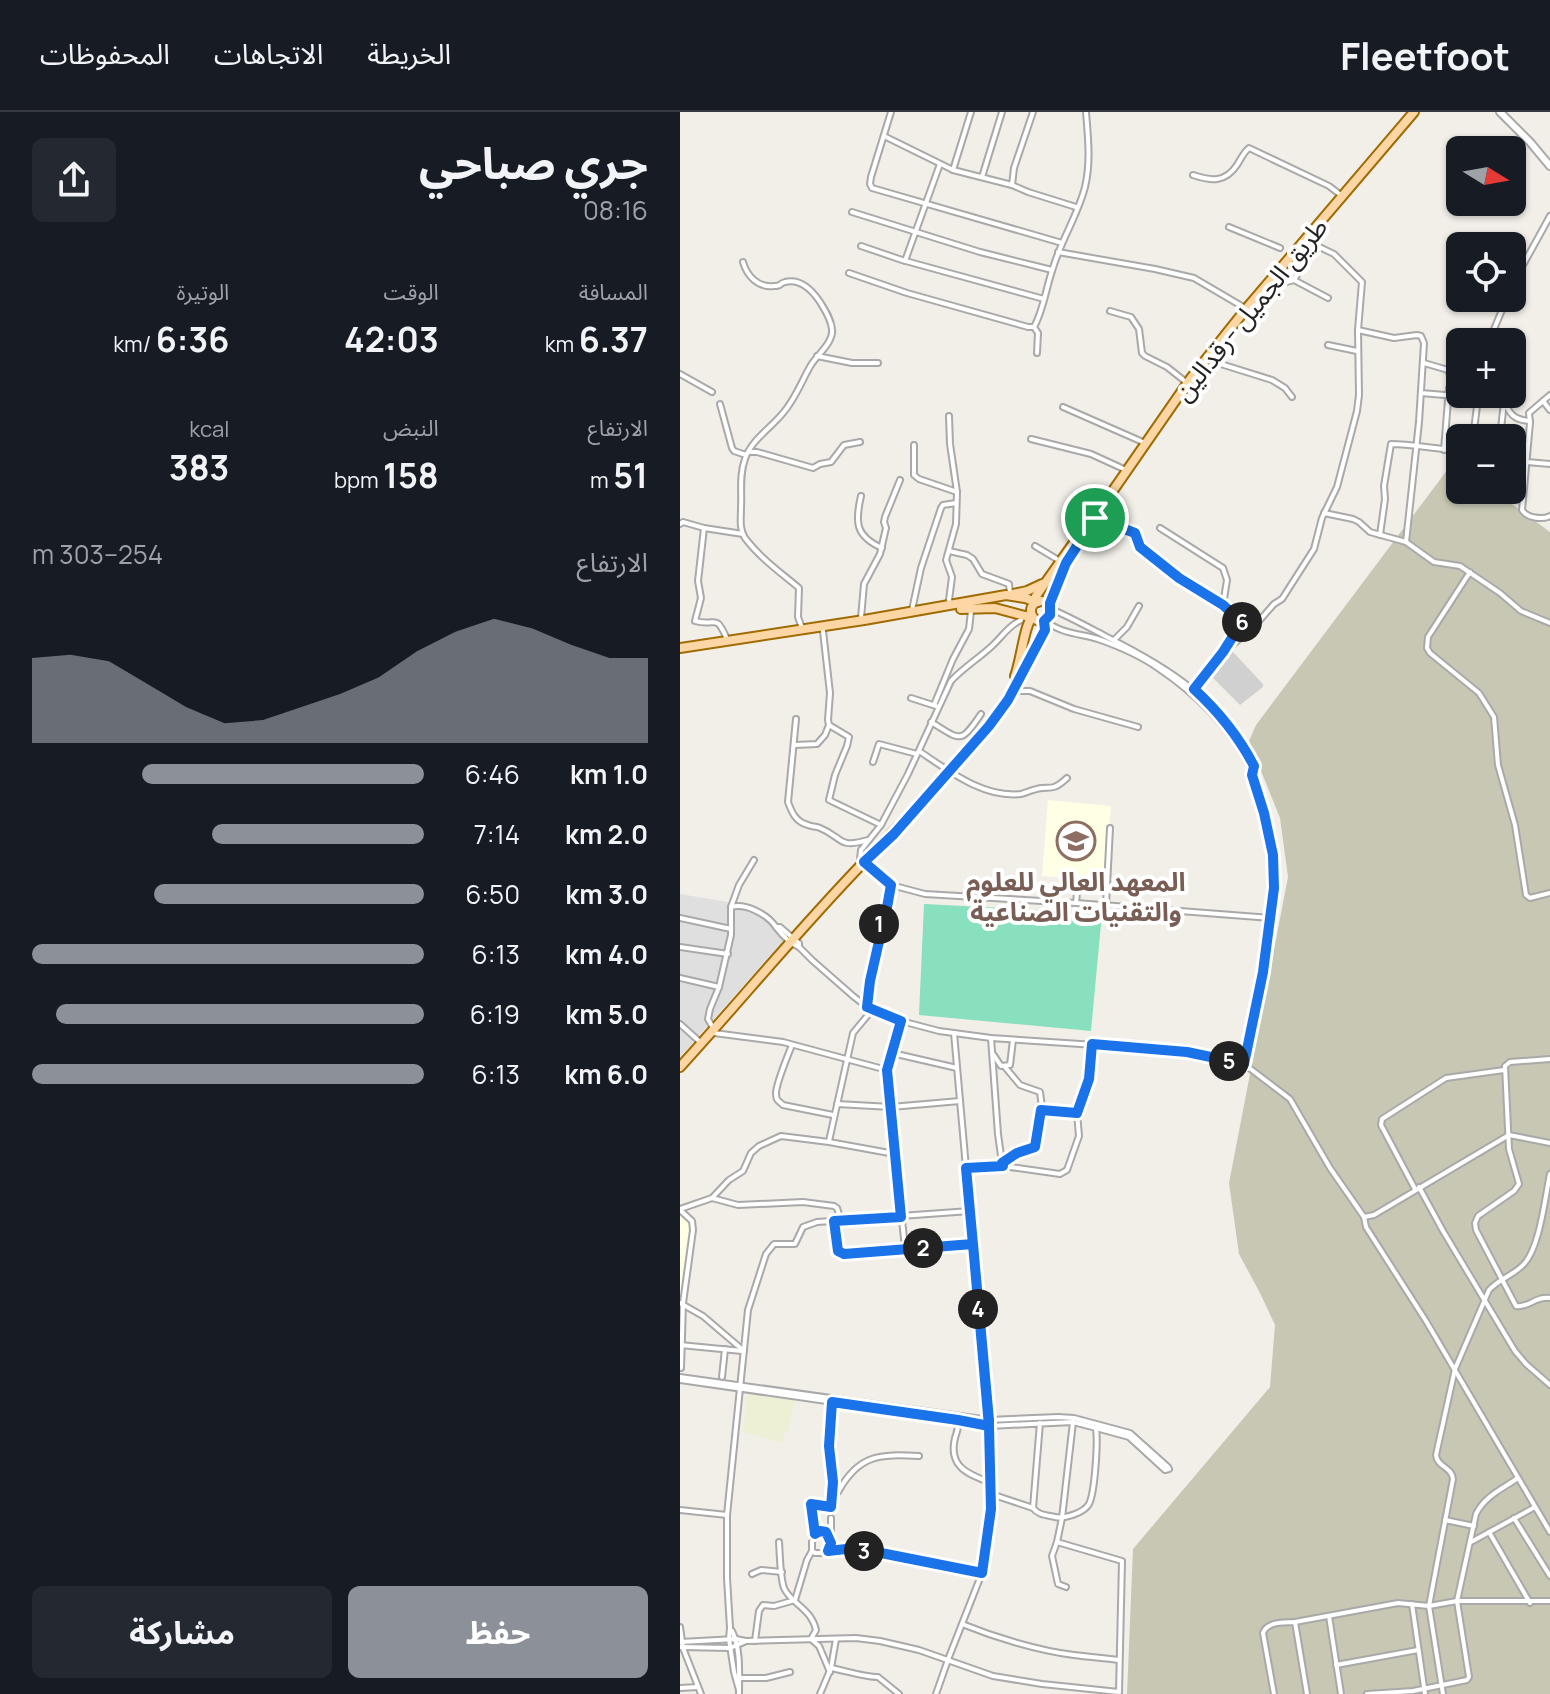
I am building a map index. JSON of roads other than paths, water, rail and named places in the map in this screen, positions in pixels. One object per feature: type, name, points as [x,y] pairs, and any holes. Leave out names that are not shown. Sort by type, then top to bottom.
[{"type":"main road","name":"طريق الجميل -رقدالين","points":[[1095,516],[1206,359],[1414,112]]},
{"type":"main road","points":[[1037,602],[1036,596],[1046,581],[1095,516]]},
{"type":"main road","points":[[948,770],[989,726],[1012,690],[1045,630],[1045,621],[1050,615],[1066,563],[1095,516]]},
{"type":"main road","points":[[680,651],[823,631],[956,607],[1027,591],[1046,581]]},
{"type":"main road","points":[[1008,595],[1044,601],[1050,608]]},
{"type":"main road","points":[[1037,602],[1031,608],[1032,616],[1037,621],[1045,621]]},
{"type":"main road","points":[[680,651],[727,641],[956,607],[995,608],[1032,616]]},
{"type":"main road","points":[[1013,612],[1021,620],[1025,636]]},
{"type":"main road","points":[[680,1064],[862,861],[894,834],[987,722],[1016,673],[1027,622],[1032,616]]},
{"type":"main road","points":[[680,1064],[711,1030]]},
{"type":"street","points":[[891,112],[871,177],[872,188],[1062,243]]},
{"type":"street","points":[[953,170],[971,112]]},
{"type":"street","points":[[982,177],[1002,112]]},
{"type":"street","points":[[1012,185],[1014,168],[1033,112]]},
{"type":"street","points":[[1037,353],[1038,334],[1034,327],[1087,177],[1086,112]]},
{"type":"street","points":[[1500,112],[1550,166]]},
{"type":"street","points":[[884,136],[953,170],[1012,185],[1077,207]]},
{"type":"street","points":[[1193,175],[1215,181],[1222,179],[1249,148],[1329,186],[1342,196]]},
{"type":"street","points":[[905,261],[940,164]]},
{"type":"street","points":[[852,212],[980,252],[1052,270]]},
{"type":"street","points":[[1526,260],[1550,216]]},
{"type":"street","points":[[1229,227],[1308,257],[1294,280]]},
{"type":"street","points":[[1223,652],[1252,629],[1285,595],[1314,549],[1324,513],[1338,481],[1357,411],[1361,280],[1334,254],[1305,240]]},
{"type":"street","points":[[861,246],[1044,299]]},
{"type":"street","points":[[1058,252],[1194,278],[1246,309]]},
{"type":"street","points":[[743,262],[749,276],[759,283],[774,286],[798,283],[812,290],[833,330],[794,399],[747,454],[741,483],[743,534],[767,563],[799,588],[798,617],[803,629]]},
{"type":"street","points":[[849,273],[907,293],[1034,327]]},
{"type":"street","points":[[1275,275],[1285,282],[1294,280],[1328,298]]},
{"type":"street","points":[[1110,311],[1131,317],[1139,329],[1142,353],[1188,383]]},
{"type":"street","points":[[1358,330],[1394,338],[1421,336],[1424,343],[1406,542]]},
{"type":"street","points":[[1328,345],[1357,351]]},
{"type":"street","points":[[817,356],[852,363],[878,363]]},
{"type":"street","points":[[1206,359],[1272,380],[1292,397]]},
{"type":"street","points":[[1423,363],[1446,369]]},
{"type":"street","points":[[680,374],[712,392]]},
{"type":"street","points":[[1421,393],[1446,395]]},
{"type":"street","points":[[1550,395],[1530,410],[1522,510],[1527,516],[1550,516]]},
{"type":"street","points":[[1543,401],[1550,410]]},
{"type":"street","points":[[720,404],[734,451],[747,454],[757,452],[816,468],[831,462],[844,445],[860,442]]},
{"type":"street","points":[[1063,407],[1145,443]]},
{"type":"street","points":[[1380,535],[1391,444],[1415,444],[1444,450],[1447,408]]},
{"type":"street","points":[[1507,408],[1515,418],[1530,421]]},
{"type":"street","points":[[949,416],[957,492],[956,524],[946,560],[952,577],[949,600],[956,607]]},
{"type":"street","points":[[1031,439],[1091,454],[1126,470]]},
{"type":"street","points":[[914,445],[914,475],[957,492]]},
{"type":"street","points":[[1527,462],[1550,464]]},
{"type":"street","points":[[861,621],[864,584],[882,548],[885,517],[900,480]]},
{"type":"street","points":[[861,496],[858,526],[865,539],[882,548]]},
{"type":"street","points":[[911,613],[921,568],[941,508],[956,503]]},
{"type":"street","points":[[1324,513],[1353,519],[1370,532],[1406,542],[1430,560],[1456,564],[1521,611],[1550,623]]},
{"type":"street","points":[[1095,516],[1135,533],[1140,547],[1179,578],[1223,605],[1242,622],[1194,689]]},
{"type":"street","points":[[680,524],[688,522],[704,528],[743,534]]},
{"type":"street","points":[[704,528],[698,581],[701,598],[695,621],[718,622],[727,641]]},
{"type":"street","points":[[1160,528],[1223,568],[1227,580],[1223,605]]},
{"type":"street","points":[[1035,546],[1060,561]]},
{"type":"street","points":[[949,551],[967,555],[982,574],[1009,584],[1008,595]]},
{"type":"street","points":[[1470,572],[1428,637],[1427,648],[1479,693],[1491,712],[1495,723],[1498,765],[1515,825],[1526,895],[1530,898],[1550,893]]},
{"type":"street","points":[[1114,640],[1127,627],[1139,606]]},
{"type":"street","points":[[971,608],[969,629],[953,659],[931,722],[881,825],[861,850],[862,861],[891,885],[914,892],[1271,918]]},
{"type":"street","points":[[1050,608],[1114,640],[1194,689],[1237,736],[1254,766],[1252,775]]},
{"type":"street","points":[[936,706],[951,681],[1021,620]]},
{"type":"street","points":[[1045,621],[1153,662],[1209,711],[1233,739],[1250,768],[1273,855],[1274,888],[1263,972],[1244,1064]]},
{"type":"street","points":[[794,745],[817,744],[829,725],[829,675],[823,631]]},
{"type":"street","points":[[1012,690],[1030,691],[1084,713],[1138,727]]},
{"type":"street","points":[[911,698],[936,706]]},
{"type":"street","points":[[931,722],[960,738],[969,732],[981,714]]},
{"type":"street","points":[[796,719],[788,802],[798,822],[820,828],[846,843],[870,840]]},
{"type":"street","points":[[829,725],[849,737],[829,800],[881,825]]},
{"type":"street","points":[[873,762],[879,744],[918,752],[973,784],[1004,793],[1018,794],[1057,787],[1067,778]]},
{"type":"street","points":[[1106,905],[1110,828]]},
{"type":"street","points":[[754,860],[739,885],[731,907],[728,954],[708,1019],[711,1030],[792,1045],[887,1070]]},
{"type":"street","points":[[1076,903],[1078,882]]},
{"type":"street","points":[[829,1142],[853,1033],[870,1008],[870,981],[880,937],[880,921],[886,913],[891,885]]},
{"type":"street","points":[[731,907],[745,906],[780,927],[843,989],[870,1008],[901,1021],[991,1038],[1187,1052],[1244,1064],[1290,1099],[1330,1168],[1364,1217],[1366,1227],[1455,1369],[1550,1532]]},
{"type":"street","points":[[680,918],[731,929]]},
{"type":"street","points":[[680,947],[728,954]]},
{"type":"street","points":[[680,978],[719,987]]},
{"type":"street","points":[[901,1021],[887,1070],[905,1249]]},
{"type":"street","points":[[680,1024],[699,1041]]},
{"type":"street","points":[[936,1694],[982,1573],[991,1509],[989,1423],[954,1033]]},
{"type":"street","points":[[991,1038],[1002,1164]]},
{"type":"street","points":[[1005,1067],[1010,1065],[1013,1040]]},
{"type":"street","points":[[966,1168],[1002,1164],[1064,1173],[1079,1136],[1077,1113],[1089,1079],[1092,1044]]},
{"type":"street","points":[[792,1045],[778,1083],[777,1101],[834,1116]]},
{"type":"street","points":[[992,1052],[1001,1066],[1023,1087],[1040,1092],[1041,1110],[1035,1147],[1017,1153],[1002,1164]]},
{"type":"street","points":[[892,1053],[957,1068]]},
{"type":"street","points":[[1550,1059],[1507,1063],[1504,1070],[1509,1149],[1519,1184],[1514,1191],[1478,1216],[1475,1223],[1516,1306],[1542,1297],[1550,1298]]},
{"type":"street","points":[[1504,1070],[1446,1078],[1382,1119],[1381,1125],[1515,1351],[1550,1385]]},
{"type":"street","points":[[837,1104],[891,1107],[960,1101]]},
{"type":"street","points":[[1041,1110],[1077,1113]]},
{"type":"street","points":[[1364,1217],[1374,1215],[1509,1135],[1550,1143]]},
{"type":"street","points":[[681,1368],[682,1303],[693,1230],[692,1221],[680,1210],[712,1198],[729,1180],[743,1171],[751,1153],[781,1136],[895,1154]]},
{"type":"street","points":[[1443,1694],[1429,1606],[1453,1475],[1439,1463],[1436,1455],[1455,1369],[1489,1290],[1527,1261],[1533,1248],[1550,1174]]},
{"type":"street","points":[[712,1198],[738,1205],[814,1202],[837,1208],[841,1221]]},
{"type":"street","points":[[739,1692],[740,1678],[734,1647],[729,1639],[727,1515],[748,1310],[771,1245],[795,1244],[803,1227],[808,1224],[970,1211]]},
{"type":"street","points":[[834,1221],[838,1251],[841,1253],[973,1244]]},
{"type":"street","points":[[682,1303],[703,1316],[744,1351]]},
{"type":"street","points":[[680,1345],[744,1351]]},
{"type":"street","points":[[722,1377],[725,1349]]},
{"type":"street","points":[[680,1379],[739,1388],[832,1402],[958,1420],[989,1423],[1073,1422],[1129,1437],[1168,1470],[1136,1437],[1119,1429],[1066,1417],[989,1423],[739,1388]]},
{"type":"street","points":[[795,1600],[815,1534],[811,1504],[831,1507],[829,1446],[832,1402]]},
{"type":"street","points":[[958,1420],[954,1453],[957,1463],[962,1469],[991,1483]]},
{"type":"street","points":[[1066,1587],[1058,1584],[1052,1556],[1062,1518],[1073,1422]]},
{"type":"street","points":[[1033,1508],[1040,1423]]},
{"type":"street","points":[[991,1494],[1033,1508],[1039,1514],[1062,1518],[1085,1509],[1090,1502],[1096,1428]]},
{"type":"street","points":[[832,1493],[838,1492],[850,1474],[863,1463],[887,1455],[919,1456]]},
{"type":"street","points":[[1367,1694],[1425,1692],[1467,1680],[1457,1601],[1474,1526],[1481,1504],[1518,1478]]},
{"type":"street","points":[[1471,1542],[1535,1507]]},
{"type":"street","points":[[680,1510],[727,1515]]},
{"type":"street","points":[[828,1551],[831,1518]]},
{"type":"street","points":[[1514,1518],[1550,1576]]},
{"type":"street","points":[[1445,1520],[1474,1526]]},
{"type":"street","points":[[815,1534],[826,1532],[831,1543]]},
{"type":"street","points":[[1489,1532],[1530,1603]]},
{"type":"street","points":[[779,1542],[785,1589],[810,1616],[816,1630],[825,1639]]},
{"type":"street","points":[[681,1644],[729,1639],[801,1641],[856,1638],[919,1650],[993,1676],[1119,1693],[1122,1561],[1057,1542]]},
{"type":"street","points":[[812,1551],[871,1551],[982,1573]]},
{"type":"street","points":[[752,1574],[761,1570],[782,1572]]},
{"type":"street","points":[[755,1641],[759,1611],[763,1605],[774,1606],[795,1600]]},
{"type":"street","points":[[1274,1694],[1263,1633],[1269,1625],[1398,1603],[1429,1606],[1457,1601],[1550,1601]]},
{"type":"street","points":[[1412,1604],[1425,1692]]},
{"type":"street","points":[[1329,1616],[1341,1694]]},
{"type":"street","points":[[1295,1622],[1307,1694]]},
{"type":"street","points":[[962,1624],[1046,1650],[1120,1660]]},
{"type":"street","points":[[680,1627],[681,1644],[701,1694]]},
{"type":"street","points":[[730,1628],[736,1639],[734,1672],[739,1692]]},
{"type":"street","points":[[811,1639],[816,1630]]},
{"type":"street","points":[[811,1639],[819,1646],[831,1670]]},
{"type":"street","points":[[820,1694],[831,1670],[836,1639]]},
{"type":"street","points":[[681,1644],[734,1647],[746,1641]]},
{"type":"street","points":[[1336,1665],[1418,1650]]},
{"type":"street","points":[[831,1670],[857,1672],[868,1678],[878,1677],[899,1694]]},
{"type":"street","points":[[740,1678],[766,1678],[790,1672]]},
{"type":"street","points":[[683,1690],[699,1687]]},
{"type":"place","name":"المعهد العالي للعلوم والتقنيات الصناعية","points":[[1076,841]]}]
